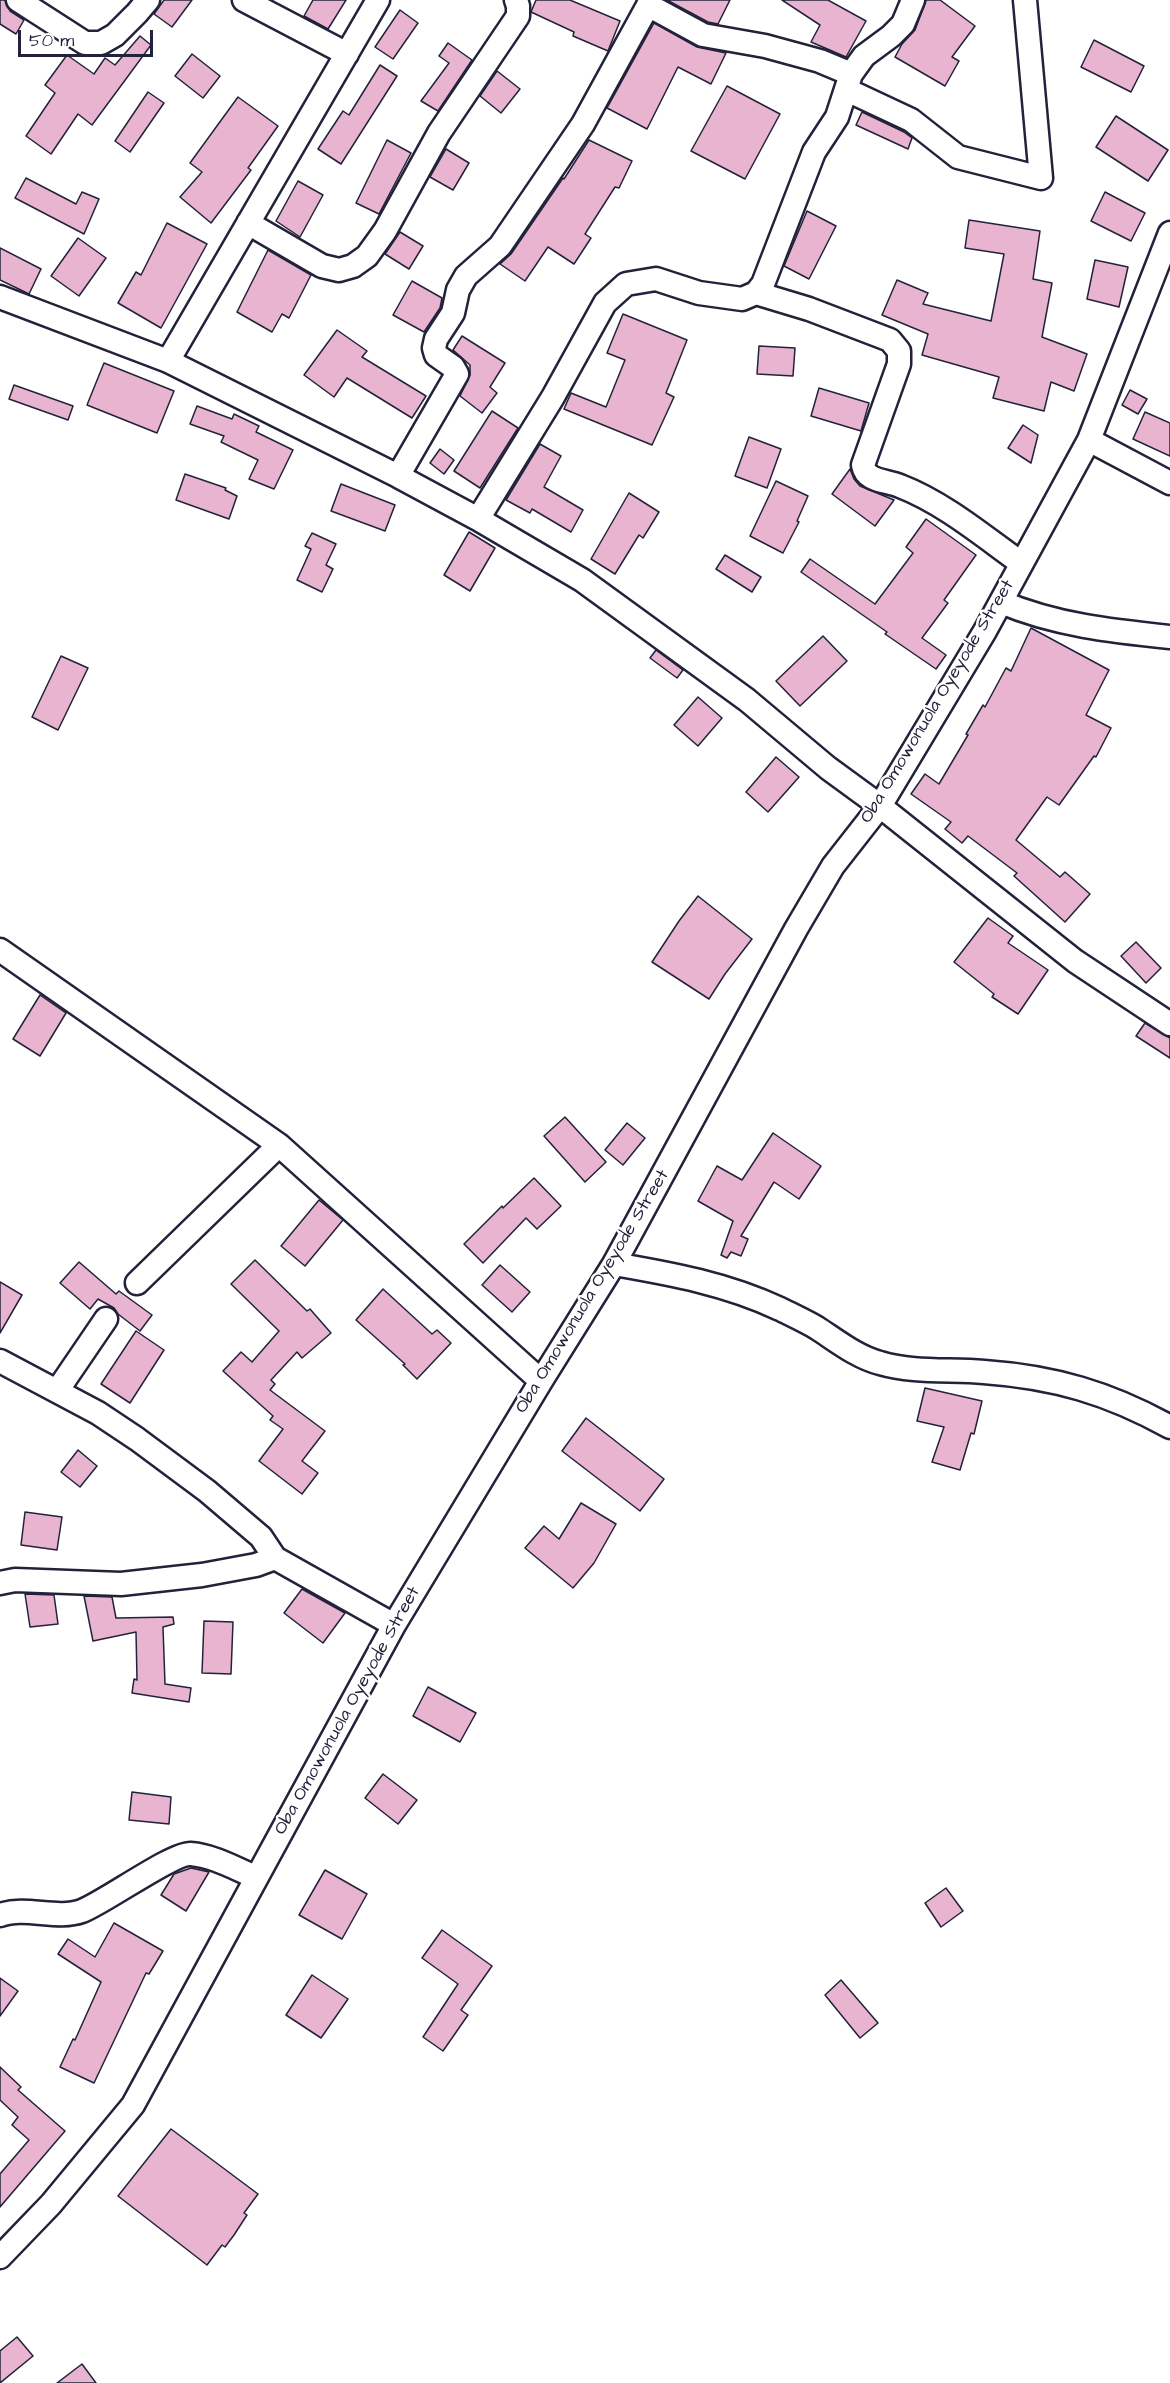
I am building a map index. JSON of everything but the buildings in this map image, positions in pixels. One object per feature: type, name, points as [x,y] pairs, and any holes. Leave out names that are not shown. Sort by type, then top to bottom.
[{"type":"street","points":[[18,0],[86,43],[101,43],[115,34],[148,0]]},
{"type":"street","points":[[244,0],[347,54]]},
{"type":"street","points":[[168,361],[378,0]]},
{"type":"street","points":[[248,224],[322,266],[339,270],[353,266],[367,256],[385,231],[439,132],[518,16],[516,0]]},
{"type":"street","points":[[478,519],[553,397],[605,303],[626,284],[656,279],[699,293],[742,299],[756,293],[763,284],[814,152],[837,117],[849,82],[864,56],[903,24],[913,0]]},
{"type":"street","points":[[398,476],[457,374],[453,367],[436,355],[434,348],[436,339],[453,313],[458,290],[466,276],[500,246],[583,124],[649,2],[703,35],[765,46],[820,61],[849,82],[911,120],[958,157],[1041,178],[1024,0]]},
{"type":"street","name":"Oba Omowonuola Oyeyode Street","points":[[0,2257],[51,2204],[133,2105],[394,1625],[614,1264],[796,929],[833,866],[880,806],[1001,602],[1089,440],[1170,233]]},
{"type":"street","points":[[756,293],[809,309],[891,340],[899,351],[899,364],[862,465],[864,472],[939,505],[1021,563]]},
{"type":"street","points":[[0,297],[168,361],[398,476],[478,519],[582,580],[747,700],[828,768],[880,806],[1075,961],[1170,1024]]},
{"type":"street","points":[[1089,440],[1170,483]]},
{"type":"street","points":[[1001,602],[1024,612],[1065,622],[1116,632],[1170,637]]},
{"type":"street","points":[[0,950],[279,1145],[541,1381]]},
{"type":"street","points":[[137,1283],[279,1145]]},
{"type":"street","points":[[614,1264],[681,1275],[754,1297],[814,1326],[851,1351],[878,1363],[901,1369],[981,1371],[1041,1378],[1085,1388],[1149,1415],[1170,1427]]},
{"type":"street","points":[[57,1391],[106,1319]]},
{"type":"street","points":[[0,1361],[24,1376],[57,1391],[137,1439],[207,1491],[261,1537],[275,1558],[394,1625]]},
{"type":"street","points":[[0,1583],[15,1580],[121,1584],[202,1575],[256,1565],[275,1558]]},
{"type":"street","points":[[0,1915],[33,1911],[67,1913],[82,1911],[128,1887],[171,1860],[189,1853],[212,1858],[256,1877]]}]
